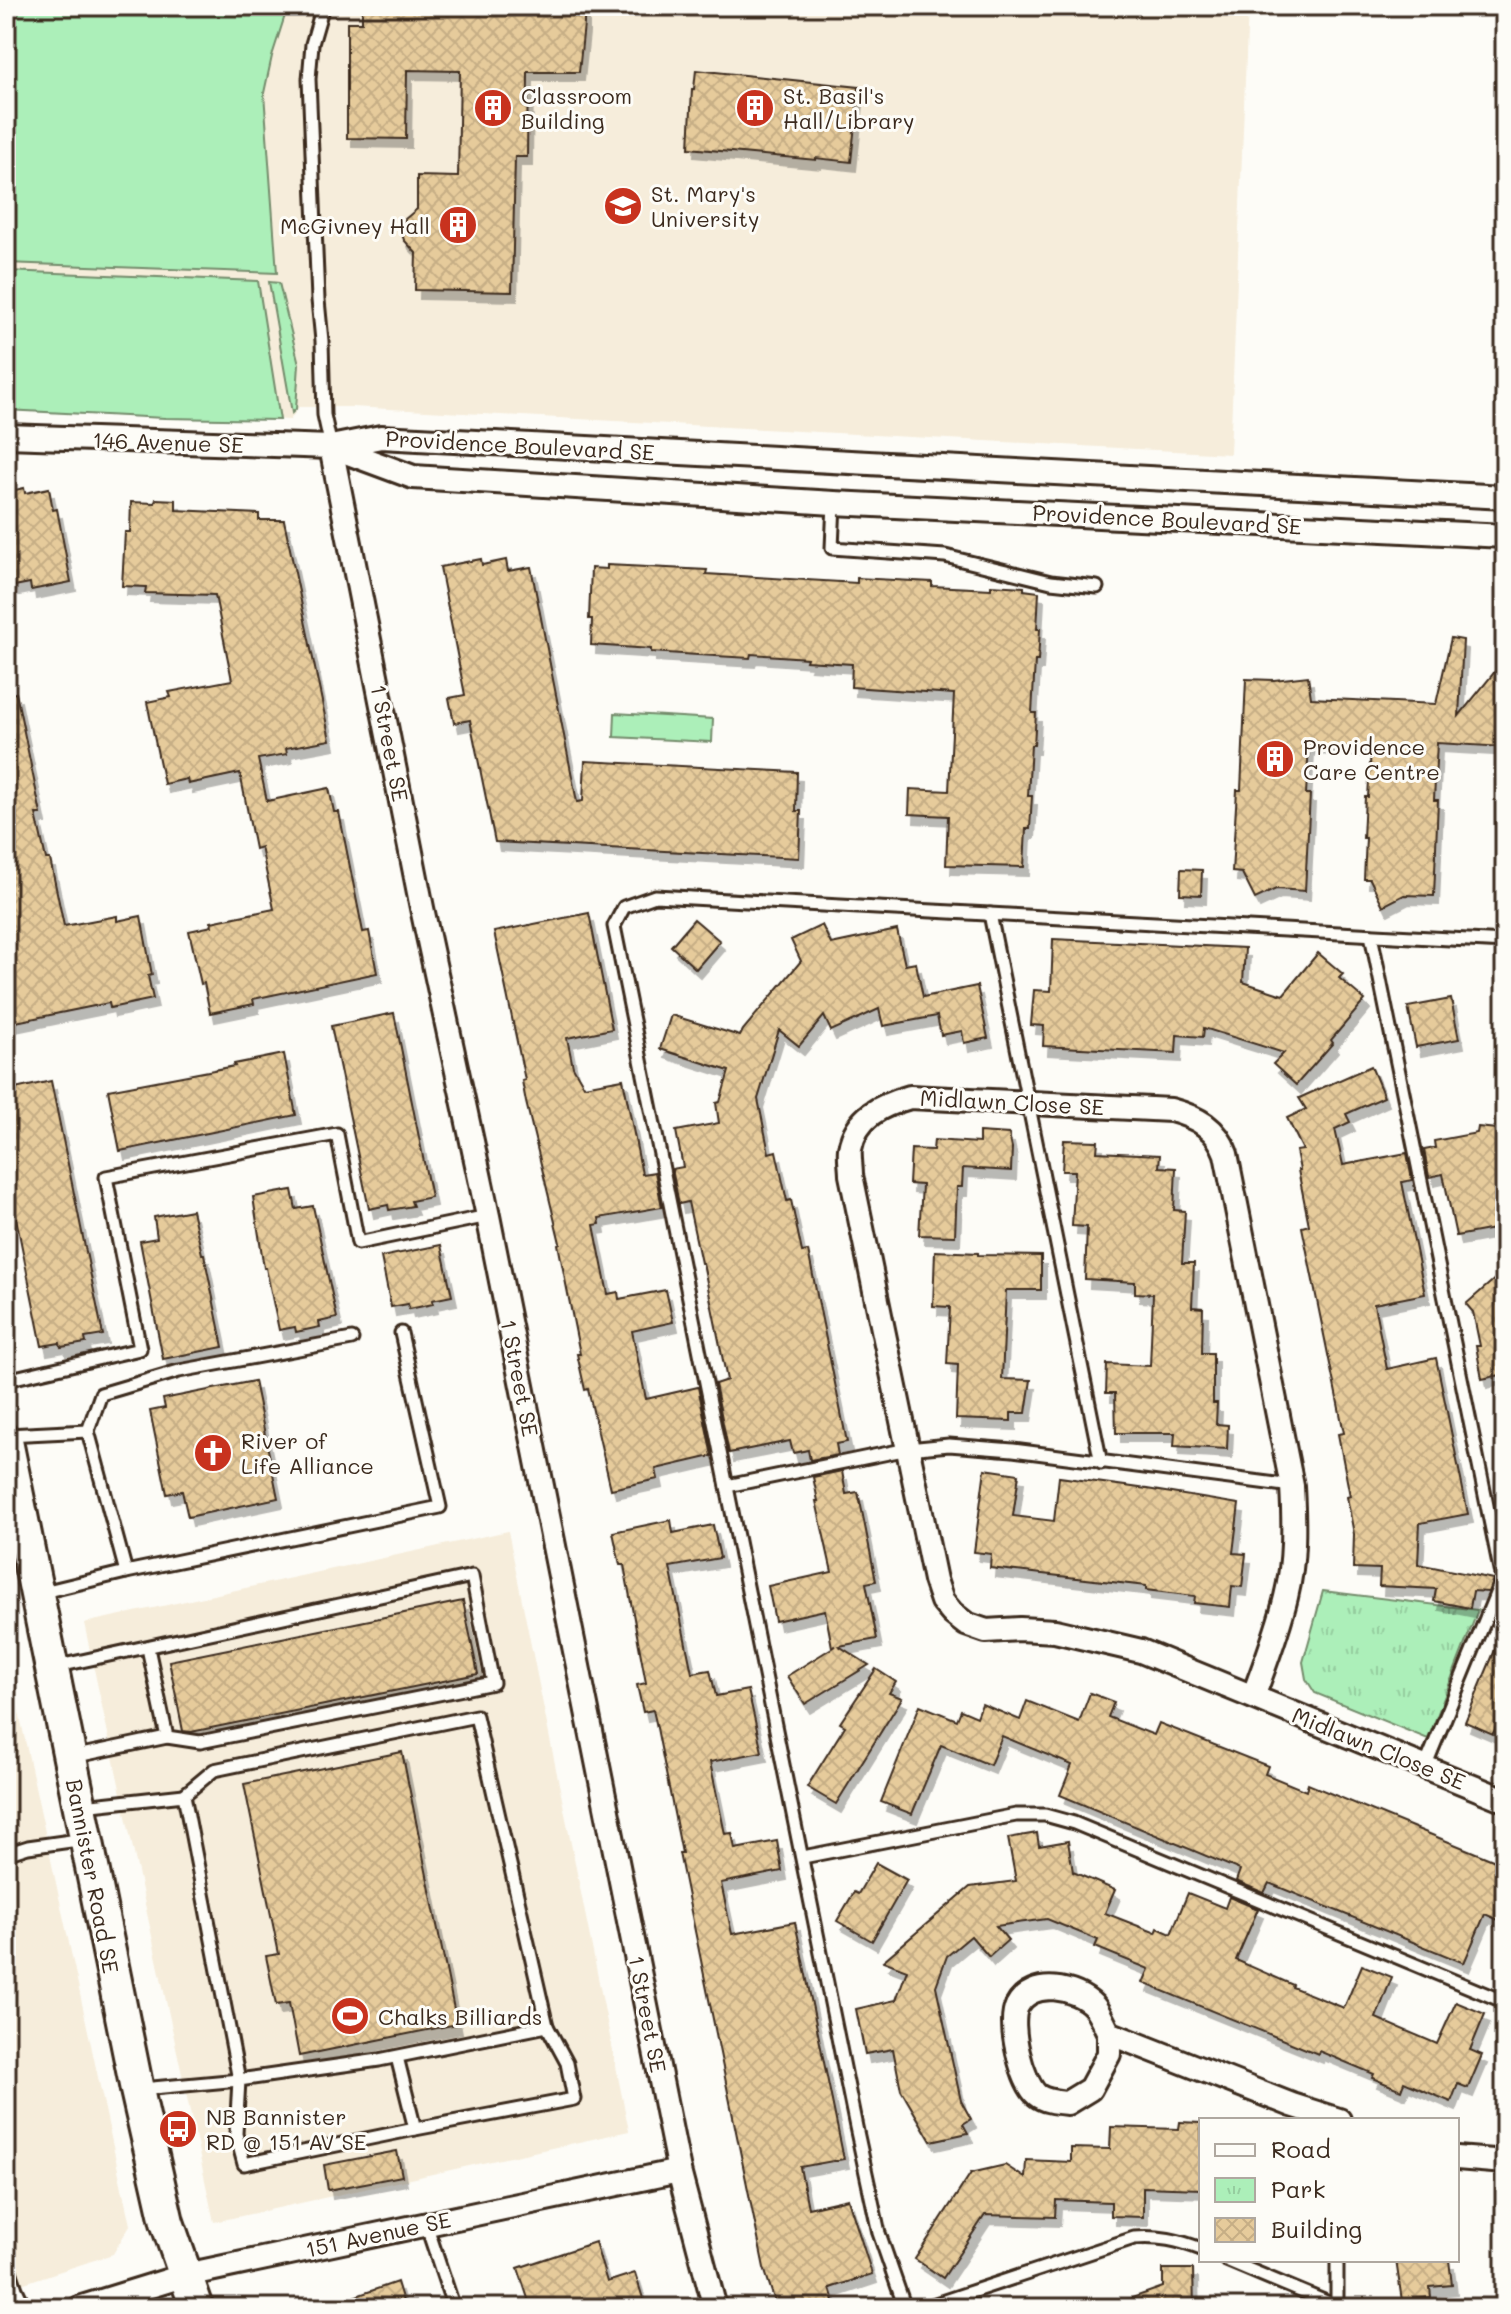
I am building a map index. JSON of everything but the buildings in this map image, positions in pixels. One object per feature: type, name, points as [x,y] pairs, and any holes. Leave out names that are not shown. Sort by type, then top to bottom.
[{"type":"street","name":"146 Avenue SE","points":[[6,436],[331,447]]},
{"type":"street","name":"Providence Boulevard SE","points":[[331,447],[381,437],[1505,497]]},
{"type":"street","name":"Providence Boulevard SE","points":[[331,447],[413,477],[834,503],[1505,536]]},
{"type":"street","name":"1 Street SE","points":[[331,447],[679,2171],[715,2308]]},
{"type":"street","name":"Midlawn Close SE","points":[[1253,1697],[1276,1636],[1287,1594],[1294,1536],[1292,1486],[1226,1154],[1220,1138],[1204,1123],[1188,1114],[1171,1110],[910,1097],[885,1104],[870,1114],[858,1128],[850,1149],[851,1175],[935,1580],[942,1601],[952,1613],[966,1624],[986,1631],[1055,1631],[1141,1651],[1253,1697],[1425,1767],[1505,1800]]},
{"type":"street","name":"Bannister Road SE","points":[[6,1438],[137,2090],[167,2222],[197,2308]]},
{"type":"street","points":[[1109,2033],[1109,2054],[1090,2089],[1067,2103],[1040,2098],[1027,2084],[1013,2026],[1017,2007],[1028,1994],[1052,1987],[1080,1994],[1096,2008],[1109,2033],[1333,2118]]},
{"type":"street","points":[[1459,2158],[1505,2162]]},
{"type":"street","name":"151 Avenue SE","points":[[79,2308],[186,2275],[679,2171]]},
{"type":"lane","points":[[323,6],[312,44],[309,79],[324,415],[331,447]]},
{"type":"lane","points":[[834,503],[832,548],[945,556],[1051,582],[1097,587]]},
{"type":"lane","points":[[905,2308],[879,2233],[614,926],[624,907],[655,896],[1505,942]]},
{"type":"lane","points":[[990,914],[1101,1463]]},
{"type":"lane","points":[[1371,935],[1504,1577],[1425,1767]]},
{"type":"lane","points":[[6,1380],[140,1349],[106,1177],[337,1134],[358,1243],[488,1216]]},
{"type":"lane","points":[[38,1594],[126,1572],[440,1507],[401,1333]]},
{"type":"lane","points":[[126,1572],[88,1431],[101,1394],[179,1371],[352,1339]]},
{"type":"lane","points":[[6,1438],[88,1431]]},
{"type":"lane","points":[[727,1486],[908,1449],[949,1445],[1013,1450],[1292,1486]]},
{"type":"lane","points":[[53,1667],[472,1576],[493,1683],[200,1742],[167,1737],[70,1757]]},
{"type":"lane","points":[[148,1648],[167,1737]]},
{"type":"lane","points":[[79,1807],[184,1795],[214,1770],[476,1716],[547,2026],[567,2063],[574,2099],[244,2164],[236,2134],[239,2080],[184,1795]]},
{"type":"lane","points":[[803,1857],[1016,1815],[1045,1815],[1074,1823],[1505,2002]]},
{"type":"lane","points":[[6,1854],[28,1847],[85,1839]]},
{"type":"lane","points":[[137,2090],[239,2080],[397,2057],[547,2026]]},
{"type":"lane","points":[[397,2057],[415,2129]]},
{"type":"lane","points":[[426,2224],[454,2308]]},
{"type":"lane","points":[[923,2308],[1134,2238],[1157,2236],[1199,2248]]},
{"type":"lane","points":[[6,2259],[25,2308]]},
{"type":"lane","points":[[1231,2262],[1337,2307],[1337,2262]]},
{"type":"shaded area","name":"St. Mary's University","points":[[6,6],[1248,6],[1230,454],[352,407],[299,407],[290,420],[6,406]]},
{"type":"shaded area","points":[[508,1531],[629,2131],[214,2222],[84,1623]]},
{"type":"shaded area","points":[[6,1652],[130,2225],[113,2254],[6,2289]]},
{"type":"green space","points":[[6,6],[288,6],[264,93],[277,273],[6,263]]},
{"type":"green space","points":[[6,271],[258,281],[280,420],[6,410]]},
{"type":"green space","points":[[269,282],[279,283],[299,364],[296,409],[292,413]]},
{"type":"green space","points":[[615,713],[713,719],[712,742],[614,737]]},
{"type":"green space","points":[[1323,1591],[1478,1610],[1428,1739],[1315,1693],[1306,1679],[1303,1662]]},
{"type":"place","name":"Classroom Building","points":[[493,108]]},
{"type":"place","name":"St. Basil's Hall/Library","points":[[755,108]]},
{"type":"place","name":"St. Mary's University","points":[[623,206]]},
{"type":"place","name":"McGivney Hall","points":[[458,225]]},
{"type":"place","name":"Providence Care Centre","points":[[1275,759]]},
{"type":"place","name":"River of Life Alliance","points":[[213,1453]]},
{"type":"place","name":"Chalks Billiards","points":[[350,2016]]},
{"type":"place","name":"NB Bannister RD @ 151 AV SE","points":[[178,2129]]}]
